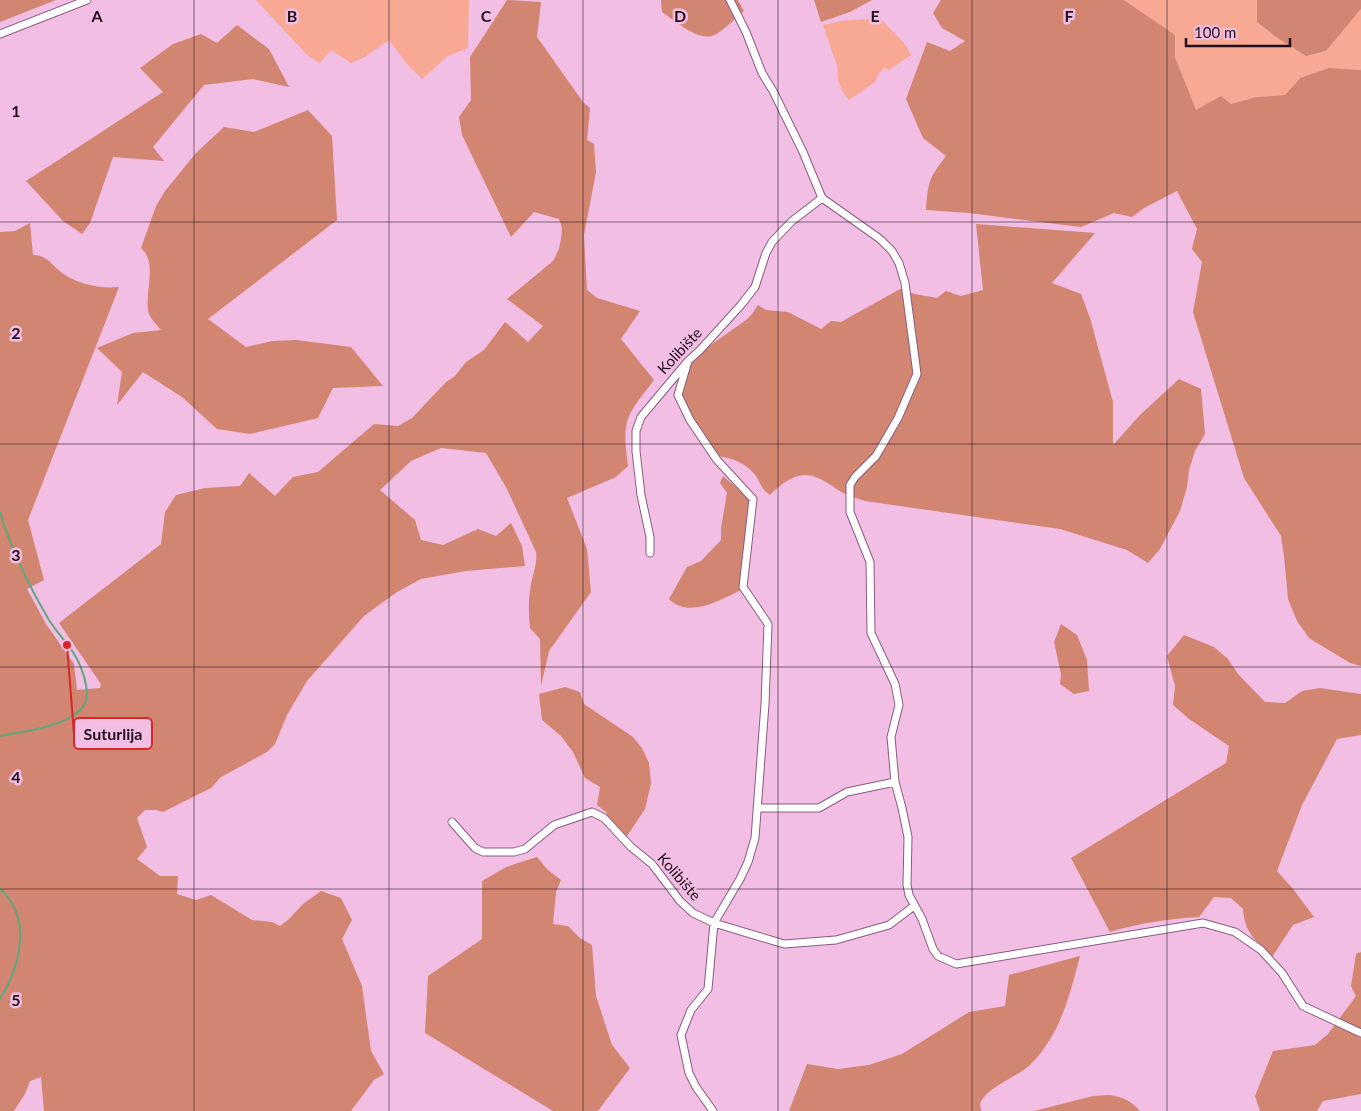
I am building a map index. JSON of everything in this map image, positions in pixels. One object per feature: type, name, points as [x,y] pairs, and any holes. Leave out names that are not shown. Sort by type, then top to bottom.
[{"type":"street","points":[[0,34],[87,0]]},
{"type":"street","points":[[730,0],[746,32],[762,73],[803,152],[822,198],[880,239],[892,251],[899,263],[905,282],[916,374],[898,418],[876,456],[855,477],[850,485],[850,512],[870,562],[871,633],[895,684],[899,704],[892,737],[895,782],[908,837],[907,886],[933,948],[938,956],[956,964],[1203,923],[1235,932],[1260,950],[1282,973],[1303,1006],[1361,1033]]},
{"type":"street","name":"Kolibište","points":[[650,553],[650,537],[641,495],[637,460],[636,431],[641,417],[688,361],[741,305],[755,287],[766,252],[772,242],[792,221],[822,198]]},
{"type":"street","points":[[688,361],[678,395],[690,420],[717,460],[753,499],[744,587],[768,624],[765,704],[755,838],[748,862],[740,879],[714,923],[708,988],[692,1010],[681,1035],[689,1073],[696,1087],[713,1111]]},
{"type":"street","points":[[758,808],[819,808],[847,792],[895,782]]},
{"type":"street","name":"Kolibište","points":[[452,822],[475,848],[484,852],[514,852],[525,849],[554,825],[592,812],[604,818],[631,847],[652,864],[680,901],[693,913],[714,923],[784,944],[836,940],[889,925],[914,906]]},
{"type":"shaded area","points":[[0,0],[56,0],[0,22]]},
{"type":"shaded area","points":[[256,0],[469,0],[468,48],[448,56],[422,79],[407,64],[389,40],[363,58],[351,63],[331,50],[320,63],[308,56]]},
{"type":"shaded area","points":[[507,0],[541,2],[537,37],[583,102],[590,108],[587,140],[594,144],[596,172],[584,235],[587,290],[597,298],[640,311],[621,339],[654,380],[628,418],[625,439],[628,466],[616,477],[567,498],[587,549],[591,592],[549,651],[541,686],[540,639],[530,628],[529,614],[529,596],[536,562],[536,552],[507,489],[486,453],[441,448],[411,461],[380,490],[415,520],[421,540],[443,545],[478,529],[496,536],[511,523],[522,546],[525,566],[466,571],[421,579],[397,592],[364,616],[307,681],[287,715],[275,744],[267,752],[221,777],[211,788],[163,812],[145,810],[137,818],[147,847],[137,859],[160,876],[178,876],[177,894],[196,900],[211,895],[252,920],[272,922],[280,926],[303,904],[321,891],[341,898],[352,920],[342,939],[362,986],[371,1051],[384,1074],[374,1080],[351,1111],[44,1111],[41,1077],[30,1081],[25,1094],[14,1111],[0,1111],[0,232],[15,231],[30,223],[33,255],[46,258],[62,273],[82,283],[104,287],[119,287],[28,520],[44,580],[27,589],[46,624],[74,664],[77,690],[100,688],[101,684],[59,623],[161,544],[165,512],[176,495],[205,488],[240,486],[249,473],[275,496],[293,477],[318,472],[374,424],[398,426],[412,418],[446,382],[455,376],[466,362],[484,350],[505,322],[528,342],[543,326],[507,299],[553,261],[559,249],[561,239],[562,228],[559,219],[534,212],[511,237],[462,135],[459,117],[471,100],[470,57]]},
{"type":"shaded area","points":[[661,0],[738,0],[744,11],[720,32],[712,36],[706,36],[692,32],[662,12]]},
{"type":"shaded area","points":[[814,0],[872,0],[850,12],[821,22]]},
{"type":"shaded area","points":[[941,0],[1124,0],[1175,35],[1175,57],[1196,110],[1221,96],[1231,104],[1256,97],[1285,95],[1300,78],[1329,68],[1361,70],[1361,666],[1350,663],[1309,638],[1297,621],[1288,599],[1281,536],[1244,478],[1193,312],[1202,262],[1192,249],[1197,229],[1177,191],[1144,208],[1132,217],[1114,213],[1081,227],[969,213],[926,210],[930,181],[946,156],[923,138],[906,99],[927,42],[950,51],[965,41],[942,28],[933,13]]},
{"type":"shaded area","points":[[1124,0],[1257,0],[1257,22],[1306,56],[1326,51],[1361,9],[1361,70],[1329,68],[1300,78],[1285,95],[1256,97],[1231,104],[1221,97],[1196,110],[1175,57],[1175,35]]},
{"type":"shaded area","points":[[1257,0],[1361,0],[1361,9],[1326,51],[1306,56],[1257,22]]},
{"type":"shaded area","points":[[880,18],[905,44],[911,55],[889,70],[884,68],[879,73],[875,82],[849,100],[842,91],[838,80],[837,66],[823,25],[840,21]]},
{"type":"shaded area","points":[[237,25],[269,49],[289,87],[253,79],[204,85],[153,147],[164,161],[113,157],[90,223],[82,234],[63,221],[26,181],[163,92],[140,68],[173,44],[201,34],[217,43]]},
{"type":"shaded area","points":[[308,110],[332,136],[337,220],[208,319],[246,347],[272,341],[296,340],[351,347],[383,386],[333,388],[318,418],[250,434],[217,429],[182,397],[143,372],[117,405],[122,372],[97,348],[133,333],[161,330],[149,314],[150,270],[149,262],[141,248],[156,206],[165,191],[196,153],[224,127],[254,132]]},
{"type":"shaded area","points":[[976,224],[1095,233],[1052,283],[1081,294],[1090,318],[1113,402],[1113,445],[1140,415],[1179,379],[1201,389],[1205,434],[1195,451],[1180,511],[1160,549],[1148,563],[1127,550],[1060,529],[865,501],[843,493],[822,480],[809,475],[790,479],[770,495],[763,489],[756,476],[743,464],[717,456],[676,396],[691,362],[705,349],[746,320],[758,305],[766,310],[788,312],[821,329],[831,321],[841,322],[900,289],[937,298],[946,291],[961,296],[983,290]]},
{"type":"shaded area","points":[[723,476],[751,500],[741,590],[705,606],[695,608],[677,605],[669,599],[687,567],[701,561],[721,540],[721,528],[727,493],[720,483]]},
{"type":"shaded area","points":[[1061,624],[1077,635],[1087,660],[1089,691],[1074,694],[1060,684],[1061,674],[1054,642]]},
{"type":"shaded area","points":[[1184,635],[1214,647],[1228,659],[1238,674],[1265,702],[1285,703],[1302,691],[1320,688],[1361,694],[1361,735],[1337,739],[1302,805],[1277,871],[1314,917],[1293,925],[1272,957],[1252,936],[1246,925],[1243,909],[1231,898],[1214,897],[1199,917],[1154,922],[1110,932],[1071,858],[1226,763],[1229,746],[1189,719],[1173,705],[1175,686],[1167,656]]},
{"type":"shaded area","points":[[565,687],[580,692],[584,704],[633,737],[642,748],[649,763],[651,783],[645,809],[625,839],[609,822],[606,812],[597,805],[600,787],[585,778],[573,752],[561,736],[542,720],[539,694]]},
{"type":"shaded area","points":[[537,857],[548,870],[561,880],[556,892],[553,924],[568,926],[580,938],[592,945],[596,996],[612,1045],[630,1068],[598,1111],[553,1111],[425,1033],[428,976],[482,939],[482,881],[506,867]]},
{"type":"shaded area","points":[[1361,952],[1361,1094],[1323,1101],[1317,1111],[1260,1111],[1255,1096],[1273,1051],[1315,1045],[1328,1034],[1356,996],[1351,986],[1356,954]]},
{"type":"shaded area","points":[[1080,956],[1063,1014],[1050,1040],[1031,1064],[986,1095],[980,1103],[982,1111],[789,1111],[807,1064],[838,1069],[869,1065],[902,1054],[969,1012],[1005,1006],[1009,975]]},
{"type":"shaded area","points":[[1109,1095],[1126,1100],[1140,1111],[1034,1111],[1093,1096]]},
{"type":"waterway","points":[[0,512],[21,568],[49,620],[78,661],[84,676],[87,692],[84,705],[69,718],[46,727],[0,736]]},
{"type":"waterway","points":[[0,889],[10,901],[17,914],[20,928],[17,958],[13,972],[0,999]]},
{"type":"place","name":"Suturlija","points":[[67,645]]}]
